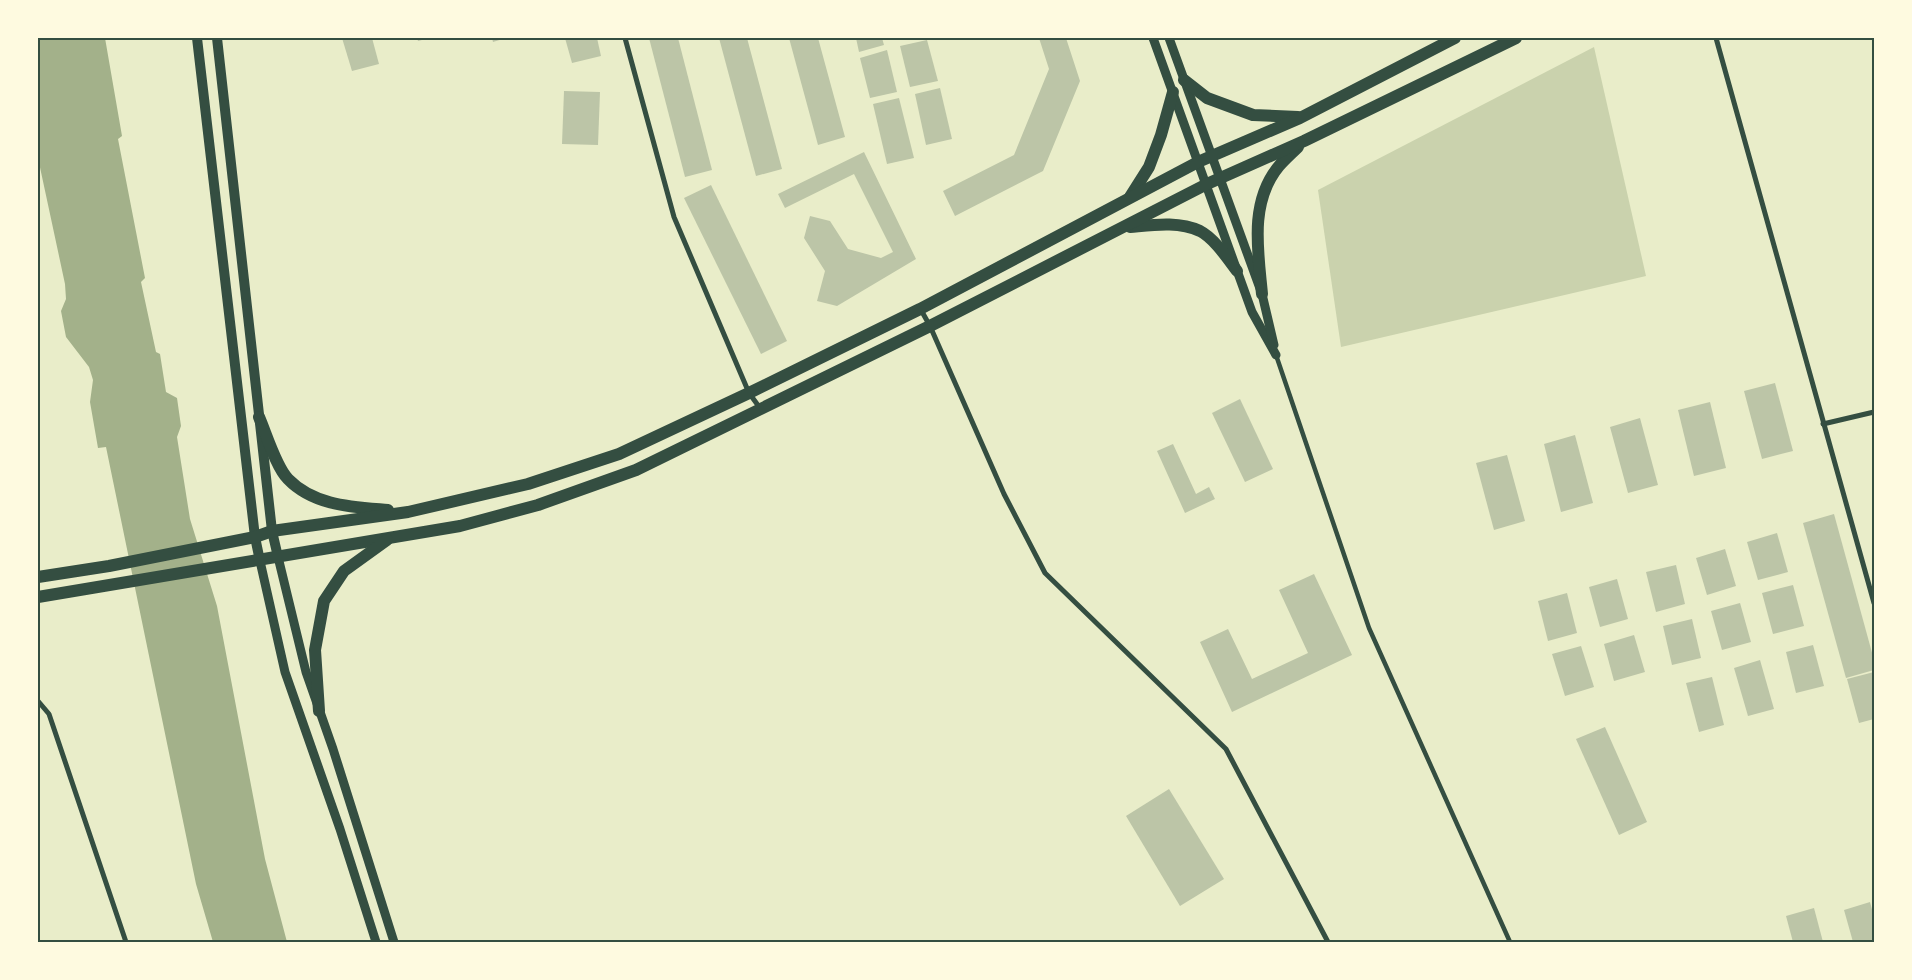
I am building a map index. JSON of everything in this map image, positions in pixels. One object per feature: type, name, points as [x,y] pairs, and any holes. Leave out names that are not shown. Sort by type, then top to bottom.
[{"type":"main road","points":[[197,38],[255,537],[260,561]]},
{"type":"main road","points":[[217,38],[272,532],[278,557]]},
{"type":"main road","points":[[38,577],[109,566],[272,532],[408,512],[528,484],[619,454],[920,309],[1198,162],[1300,118],[1455,38]]},
{"type":"main road","points":[[38,597],[460,526],[538,505],[636,470],[930,326],[1207,184],[1304,141],[1516,38]]},
{"type":"main road","points":[[1184,80],[1207,98],[1253,115],[1300,118]]},
{"type":"main road","points":[[1129,198],[1149,167],[1161,135],[1173,92]]},
{"type":"main road","points":[[1262,294],[1257,237],[1261,199],[1278,167],[1304,141]]},
{"type":"main road","points":[[1123,227],[1168,223],[1200,231],[1220,248],[1237,271]]},
{"type":"main road","points":[[259,417],[275,456],[288,478],[311,497],[341,506],[408,512]]},
{"type":"main road","points":[[319,711],[314,650],[324,601],[344,571],[392,538]]},
{"type":"street","points":[[625,38],[674,217],[749,393],[760,408]]},
{"type":"street","points":[[1153,38],[1252,312],[1276,355]]},
{"type":"street","points":[[1169,38],[1262,294],[1276,355],[1369,628],[1510,942]]},
{"type":"street","points":[[1716,38],[1874,603]]},
{"type":"street","points":[[920,309],[930,326],[1004,494],[1045,573],[1226,749],[1328,942]]},
{"type":"street","points":[[1823,424],[1874,412]]},
{"type":"street","points":[[278,557],[306,672],[333,750],[394,942]]},
{"type":"street","points":[[260,561],[285,672],[340,828],[376,942]]},
{"type":"street","points":[[38,701],[49,714],[126,942]]},
{"type":"shaded area","points":[[38,38],[105,38],[122,136],[118,139],[145,278],[141,282],[156,352],[160,354],[166,392],[177,398],[181,426],[177,437],[190,519],[217,606],[265,859],[287,942],[213,942],[196,884],[106,447],[98,448],[90,402],[93,380],[89,367],[66,337],[61,311],[66,299],[65,284],[38,158]]},
{"type":"shaded area","points":[[1594,47],[1646,276],[1341,347],[1318,190]]},
{"type":"building","points":[[342,38],[372,38],[379,64],[352,71]]},
{"type":"building","points":[[417,38],[430,38],[418,41]]},
{"type":"building","points":[[492,38],[506,38],[493,42]]},
{"type":"building","points":[[565,38],[597,38],[601,56],[572,63]]},
{"type":"building","points":[[649,38],[678,38],[712,170],[685,177]]},
{"type":"building","points":[[719,38],[747,38],[782,169],[756,176]]},
{"type":"building","points":[[789,38],[818,38],[845,137],[818,145]]},
{"type":"building","points":[[856,38],[882,38],[884,45],[859,52]]},
{"type":"building","points":[[1039,38],[1066,38],[1080,81],[1043,171],[955,216],[943,191],[1014,155],[1049,69]]},
{"type":"building","points":[[927,40],[938,81],[910,87],[900,46]]},
{"type":"building","points":[[887,50],[897,92],[870,98],[860,58]]},
{"type":"building","points":[[940,88],[952,139],[926,145],[915,94]]},
{"type":"building","points":[[564,91],[600,92],[598,145],[562,144]]},
{"type":"building","points":[[899,98],[914,158],[887,164],[873,104]]},
{"type":"building","points":[[864,152],[916,259],[837,306],[817,301],[825,271],[804,238],[810,216],[830,221],[848,249],[881,258],[893,252],[854,174],[785,208],[778,194]]},
{"type":"building","points":[[711,185],[787,341],[761,354],[684,198]]},
{"type":"building","points":[[1775,383],[1793,451],[1762,459],[1744,391]]},
{"type":"building","points":[[1240,399],[1273,469],[1245,482],[1212,413]]},
{"type":"building","points":[[1710,402],[1726,468],[1694,476],[1678,410]]},
{"type":"building","points":[[1640,418],[1658,485],[1628,493],[1610,427]]},
{"type":"building","points":[[1575,435],[1593,503],[1561,512],[1544,444]]},
{"type":"building","points":[[1173,444],[1196,494],[1209,487],[1215,499],[1185,513],[1157,451]]},
{"type":"building","points":[[1507,455],[1525,521],[1494,530],[1476,463]]},
{"type":"building","points":[[1834,514],[1874,660],[1874,670],[1846,678],[1803,523]]},
{"type":"building","points":[[1777,533],[1788,572],[1758,580],[1747,542]]},
{"type":"building","points":[[1725,549],[1736,586],[1707,595],[1696,558]]},
{"type":"building","points":[[1676,565],[1685,604],[1656,612],[1646,572]]},
{"type":"building","points":[[1314,574],[1352,655],[1232,712],[1200,642],[1228,629],[1252,679],[1308,653],[1279,590]]},
{"type":"building","points":[[1617,579],[1628,619],[1600,627],[1589,587]]},
{"type":"building","points":[[1793,585],[1804,626],[1773,634],[1762,593]]},
{"type":"building","points":[[1567,593],[1577,633],[1548,641],[1538,601]]},
{"type":"building","points":[[1740,603],[1751,642],[1722,650],[1711,611]]},
{"type":"building","points":[[1692,619],[1701,658],[1672,665],[1663,626]]},
{"type":"building","points":[[1634,635],[1645,672],[1614,681],[1604,644]]},
{"type":"building","points":[[1813,645],[1824,686],[1796,693],[1786,652]]},
{"type":"building","points":[[1581,646],[1594,687],[1565,696],[1552,654]]},
{"type":"building","points":[[1760,660],[1774,709],[1748,716],[1734,668]]},
{"type":"building","points":[[1874,672],[1874,719],[1859,723],[1847,679]]},
{"type":"building","points":[[1712,677],[1724,725],[1699,732],[1686,683]]},
{"type":"building","points":[[1605,727],[1647,822],[1619,835],[1576,739]]},
{"type":"building","points":[[1169,789],[1224,879],[1180,906],[1126,816]]},
{"type":"building","points":[[1870,902],[1874,917],[1874,942],[1853,942],[1844,910]]},
{"type":"building","points":[[1814,908],[1823,942],[1793,942],[1786,916]]}]
